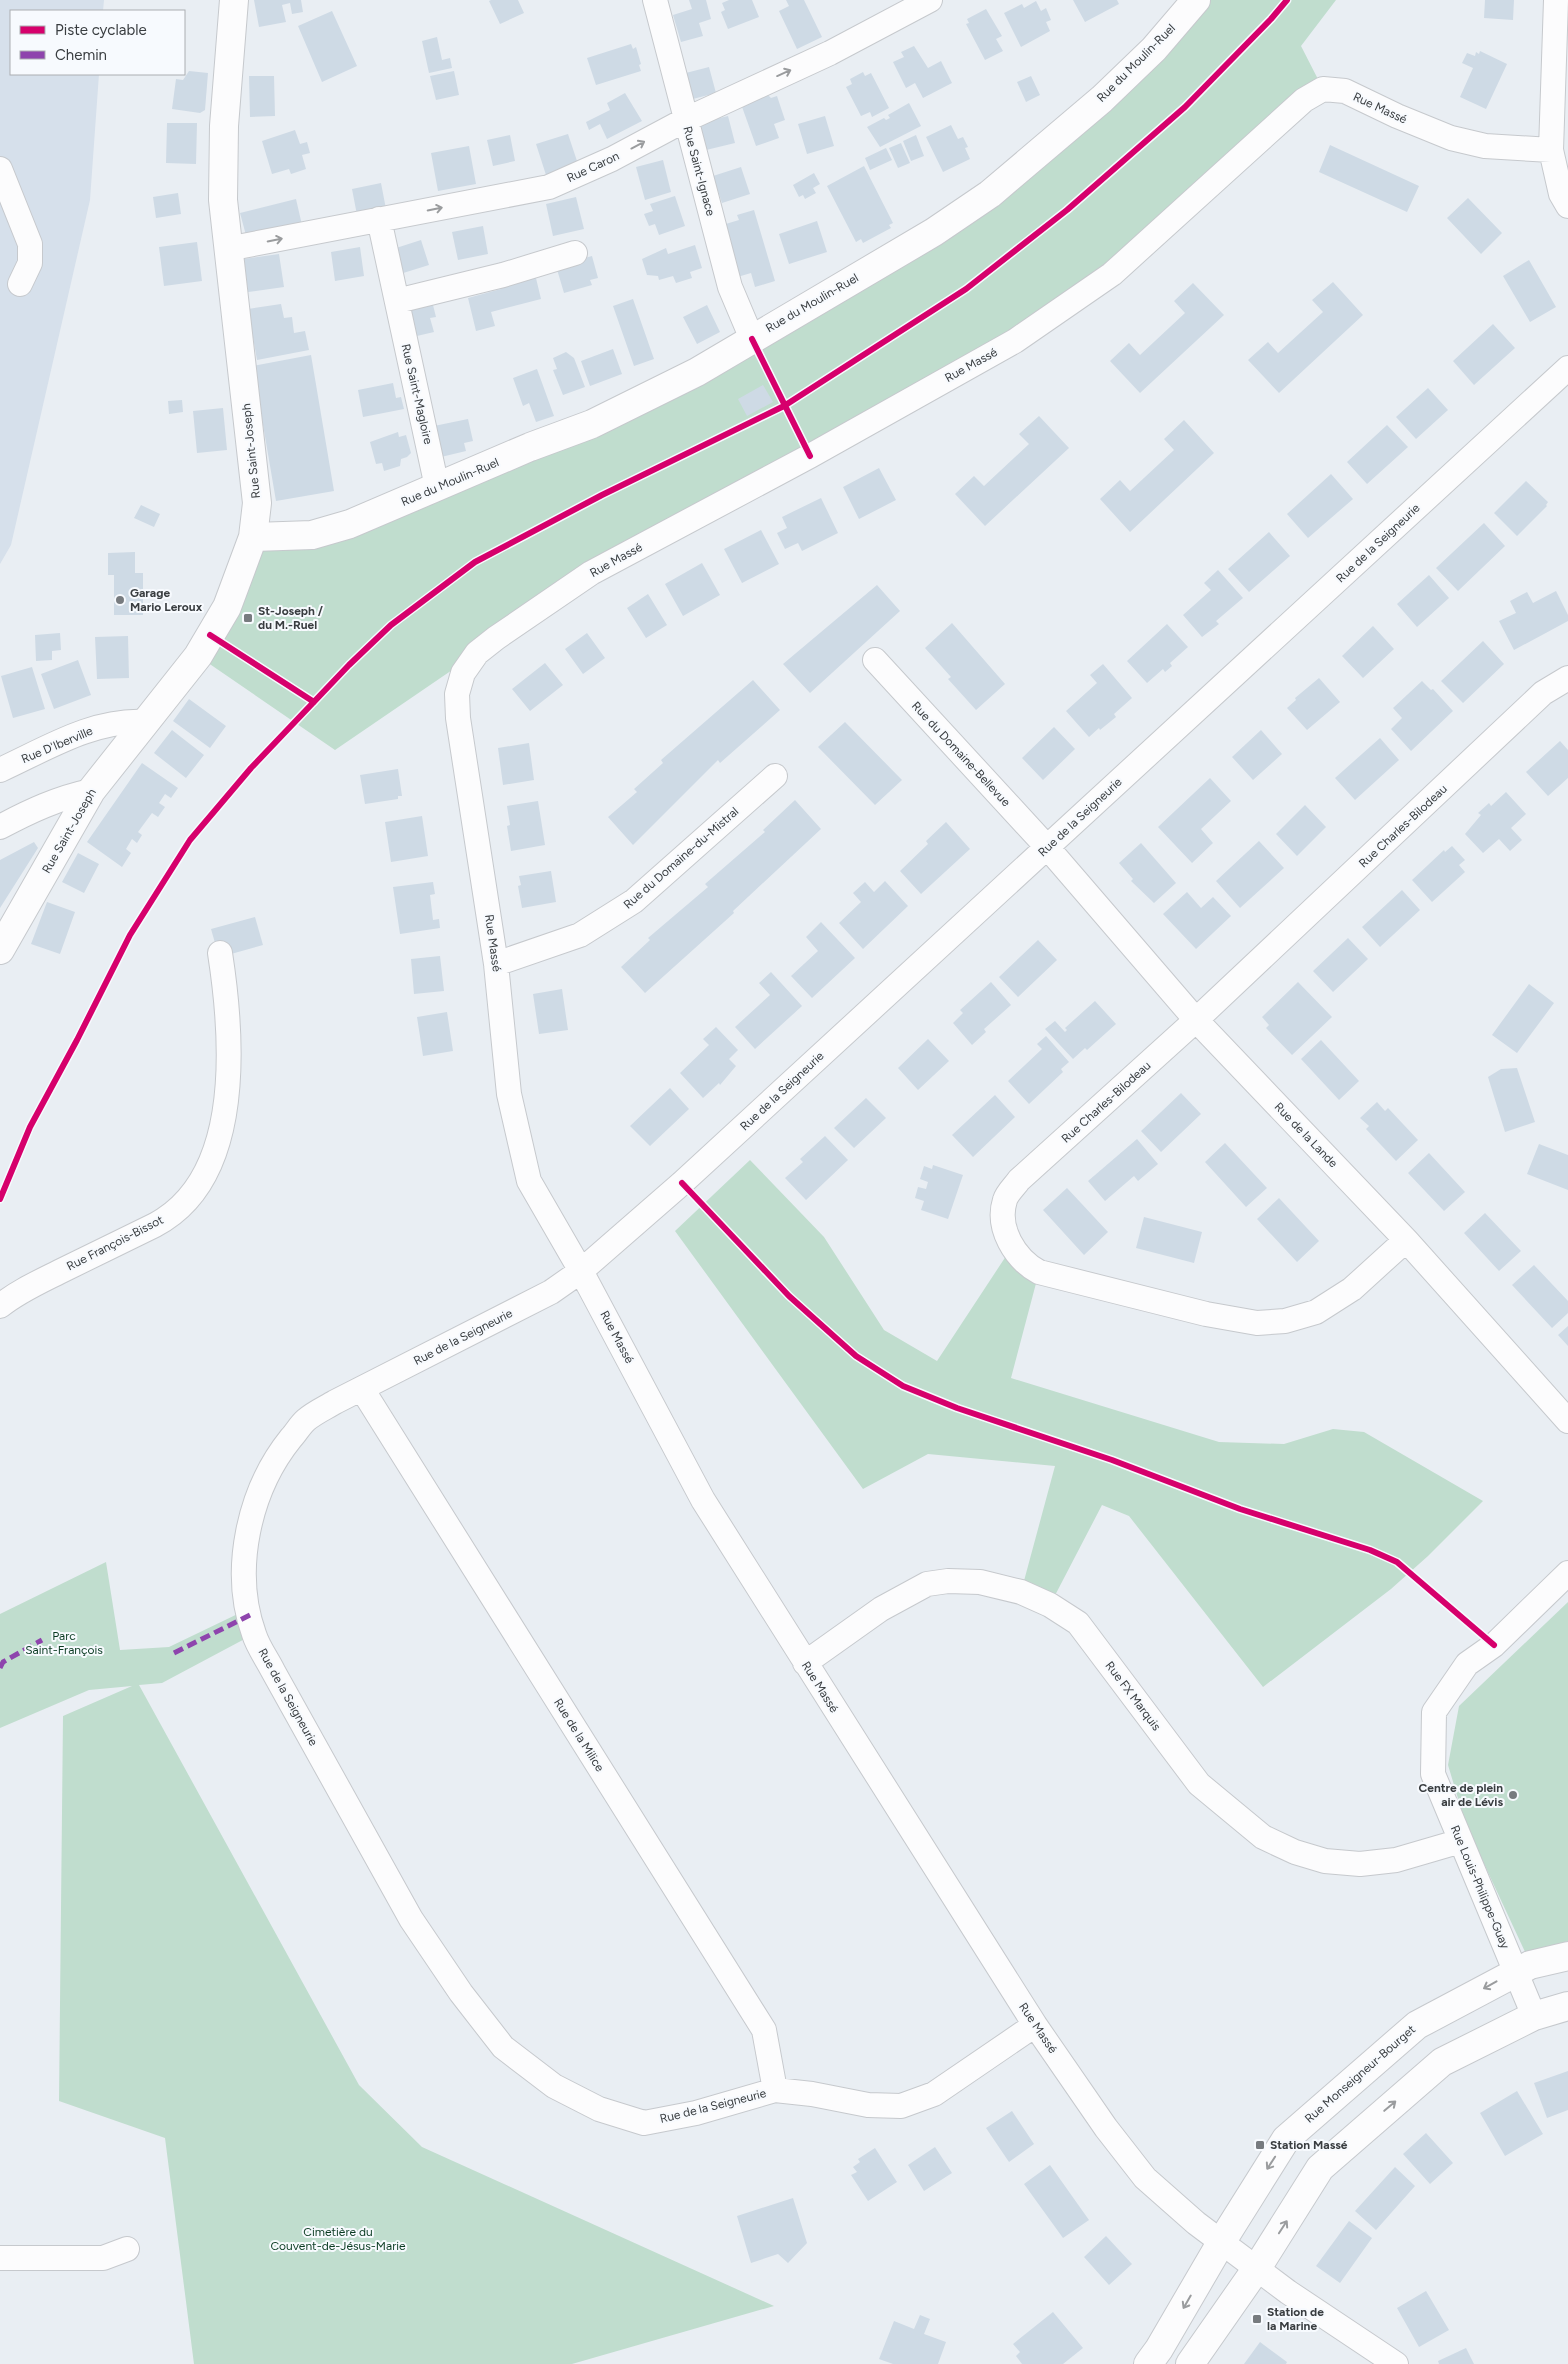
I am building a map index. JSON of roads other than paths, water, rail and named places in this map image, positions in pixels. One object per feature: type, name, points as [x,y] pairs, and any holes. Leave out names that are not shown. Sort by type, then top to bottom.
[{"type":"street","name":"Rue Saint-Joseph","points":[[3,942],[91,791],[198,656],[227,607],[253,537],[257,503],[227,249],[222,165],[234,0]]},
{"type":"street","name":"Rue Saint-Ignace","points":[[655,0],[730,287],[752,339]]},
{"type":"street","name":"Rue Caron","points":[[227,249],[549,187],[612,159],[685,120],[830,52],[928,0]]},
{"type":"street","name":"Rue du Moulin-Ruel","points":[[253,537],[312,536],[350,524],[530,447],[592,424],[697,372],[934,232],[990,194],[1102,99],[1154,49],[1196,0]]},
{"type":"street","points":[[1556,0],[1551,150],[1561,194],[1568,206]]},
{"type":"street","name":"Rue Massé","points":[[1396,2364],[1288,2292],[1196,2222],[1145,2178],[1106,2128],[1035,2025],[703,1500],[582,1270],[530,1181],[527,1172],[509,1094],[496,964],[458,718],[457,694],[463,673],[478,653],[496,638],[591,573],[810,456],[1015,340],[1112,274],[1304,100],[1323,89],[1345,91],[1397,116],[1451,138],[1485,146],[1551,150]]},
{"type":"street","points":[[0,169],[30,244],[30,263],[20,284]]},
{"type":"street","name":"Rue Saint-Magloire","points":[[379,220],[438,487]]},
{"type":"street","points":[[397,301],[503,275],[575,253]]},
{"type":"street","name":"Rue de la Seigneurie","points":[[1035,2025],[934,2094],[900,2106],[868,2105],[812,2094],[775,2090],[696,2113],[644,2123],[599,2109],[554,2086],[503,2047],[461,1993],[411,1919],[258,1642],[254,1634],[245,1595],[244,1558],[251,1519],[263,1485],[280,1452],[306,1420],[335,1402],[551,1292],[582,1270],[682,1183],[1568,368]]},
{"type":"street","name":"Rue du Domaine-Bellevue","points":[[875,660],[1047,847]]},
{"type":"street","name":"Rue Charles-Bilodeau","points":[[1406,1240],[1352,1288],[1316,1312],[1286,1321],[1257,1323],[1206,1314],[1054,1276],[1028,1266],[1012,1247],[1003,1218],[1005,1198],[1019,1180],[1196,1020],[1543,694],[1568,678]]},
{"type":"street","name":"Rue D'Iberville","points":[[0,770],[84,731],[116,724],[145,722]]},
{"type":"street","name":"Rue du Domaine-du-Mistral","points":[[496,964],[580,936],[620,910],[642,894],[775,776]]},
{"type":"street","points":[[0,827],[41,806],[66,796],[91,791]]},
{"type":"street","name":"Rue de la Lande","points":[[1047,847],[1196,1020],[1406,1240],[1568,1421]]},
{"type":"street","name":"Rue François-Bissot","points":[[0,1306],[9,1298],[157,1224],[175,1210],[195,1190],[207,1171],[225,1112],[228,1078],[229,1032],[220,954]]},
{"type":"street","name":"Rue de la Milice","points":[[362,1389],[764,2030],[775,2090]]},
{"type":"street","name":"Rue Louis-Philippe-Guay","points":[[1534,2016],[1433,1774],[1434,1712],[1467,1664],[1494,1645],[1568,1573]]},
{"type":"street","name":"Rue FX Marquis","points":[[805,1663],[881,1609],[927,1584],[948,1581],[980,1582],[1021,1592],[1050,1605],[1078,1623],[1199,1784],[1263,1836],[1295,1852],[1317,1858],[1360,1864],[1396,1860],[1460,1840]]},
{"type":"street","name":"Rue Monseigneur-Bourget","points":[[1148,2364],[1159,2349],[1222,2241],[1286,2139],[1417,2025],[1530,1964],[1568,1956]]},
{"type":"street","points":[[1190,2364],[1257,2268],[1320,2168],[1442,2062],[1534,2016],[1568,2006]]},
{"type":"street","points":[[0,2258],[103,2258],[127,2249]]},
{"type":"place","name":"Garage Mario Leroux","points":[[120,600]]},
{"type":"place","name":"St-Joseph / du M.-Ruel","points":[[248,618]]},
{"type":"place","name":"Centre de plein air de Lévis","points":[[1513,1795]]},
{"type":"place","name":"Station Massé","points":[[1260,2145]]},
{"type":"place","name":"Station de la Marine","points":[[1257,2319]]},
{"type":"park label","name":"Parc Saint-François","points":[[64,1643]]},
{"type":"park label","name":"Cimetière du Couvent-de-Jésus-Marie","points":[[338,2239]]}]
